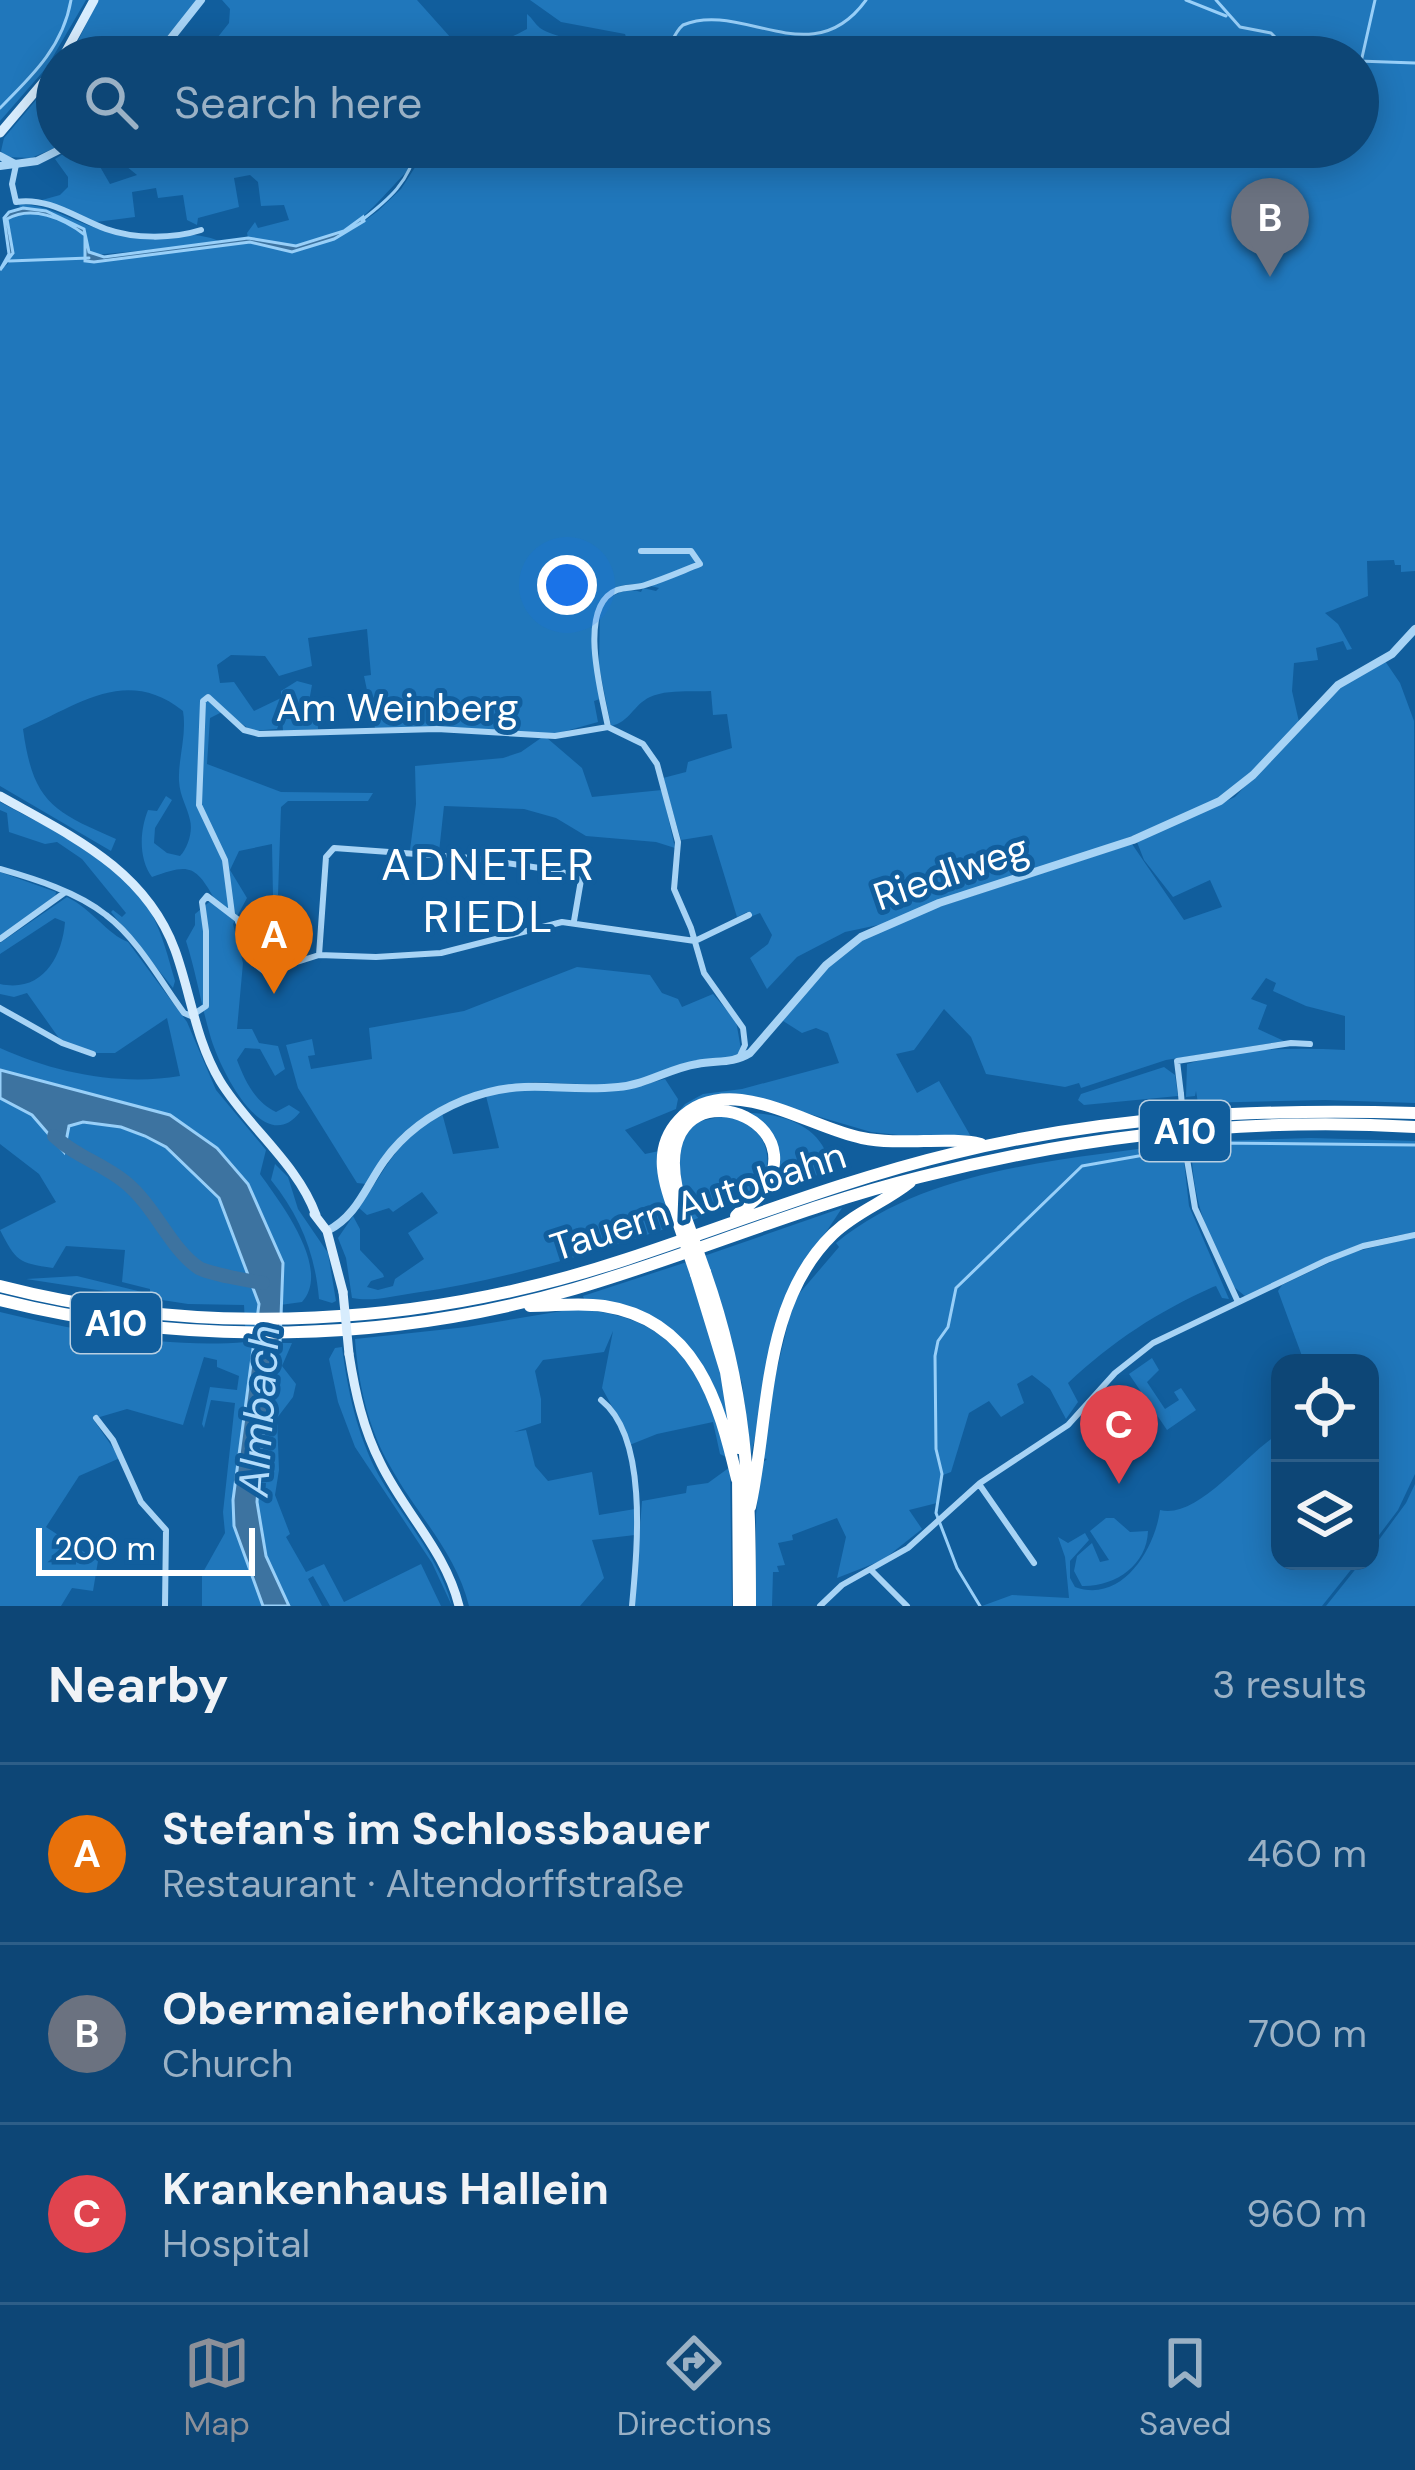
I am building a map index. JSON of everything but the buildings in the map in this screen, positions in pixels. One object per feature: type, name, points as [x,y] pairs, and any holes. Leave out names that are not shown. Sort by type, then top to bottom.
[{"type":"highway","points":[[750,1606],[750,1507],[736,1373],[663,1174],[665,1143],[682,1118],[712,1102],[759,1104],[841,1133],[892,1143],[988,1146]]},
{"type":"highway","name":"Tauern Autobahn","points":[[285,1326],[508,1293],[626,1259],[862,1178],[988,1146],[1168,1118],[1315,1110],[1415,1113]]},
{"type":"highway","points":[[680,1214],[673,1179],[674,1144],[686,1125],[701,1115],[732,1111],[760,1127],[771,1144],[774,1162],[762,1192],[731,1222]]},
{"type":"highway","name":"Tauern Autobahn","points":[[0,1300],[133,1325],[402,1324],[510,1306],[621,1275],[916,1178],[1099,1141],[1312,1125],[1415,1127]]},
{"type":"highway","points":[[750,1507],[771,1370],[795,1288],[838,1229],[916,1178]]},
{"type":"highway","points":[[700,1273],[727,1372],[739,1453],[739,1606]]},
{"type":"highway","name":"Tauern Autobahn","points":[[0,1286],[234,1326]]},
{"type":"highway","points":[[510,1306],[603,1305],[664,1331],[698,1367],[718,1403],[738,1484]]},
{"type":"main road","points":[[75,36],[94,0]]},
{"type":"main road","points":[[0,134],[36,91]]},
{"type":"main road","points":[[0,796],[89,847],[138,886],[155,908],[174,946],[191,1016],[208,1060],[327,1231],[343,1292],[350,1354],[368,1436],[397,1493],[436,1550],[459,1606]]},
{"type":"street","points":[[173,36],[201,0]]},
{"type":"street","points":[[0,156],[16,165]]},
{"type":"street","points":[[0,166],[36,158]]},
{"type":"street","points":[[16,165],[11,184],[16,204],[36,200],[125,234],[201,230]]},
{"type":"street","points":[[327,1231],[357,1205],[403,1138],[460,1102],[535,1084],[623,1087],[695,1064],[736,1061],[746,1045],[743,1028],[704,973],[674,889],[679,842],[657,764],[643,744],[608,727],[596,660],[599,606],[616,591],[700,564],[691,551],[641,551]]},
{"type":"street","name":"Riedlweg","points":[[736,1061],[750,1053],[826,965],[861,937],[939,903],[1133,840],[1233,793],[1338,685],[1392,654],[1415,629]]},
{"type":"street","name":"Am Weinberg","points":[[232,914],[225,860],[199,805],[203,701],[208,697],[244,730],[259,734],[437,729],[555,736],[608,727]]},
{"type":"street","points":[[319,955],[326,857],[334,848],[472,858],[560,871],[581,880],[574,922]]},
{"type":"street","points":[[0,869],[93,906],[119,926],[191,1016],[206,1006],[202,899],[209,897],[232,914],[261,972],[319,955],[441,953],[574,922],[695,941],[749,915]]},
{"type":"street","points":[[0,939],[64,893]]},
{"type":"street","points":[[0,1008],[62,1043],[93,1054]]},
{"type":"street","points":[[1238,1302],[1195,1208],[1178,1061],[1291,1043],[1310,1045]]},
{"type":"street","points":[[820,1606],[842,1585],[908,1548],[979,1484],[1068,1425],[1115,1373],[1154,1343],[1327,1260],[1415,1234]]},
{"type":"street","points":[[601,1400],[617,1417],[638,1498],[632,1606]]},
{"type":"street","points":[[96,1418],[113,1440],[141,1502],[166,1530],[165,1606]]},
{"type":"street","points":[[979,1484],[1034,1562]]},
{"type":"street","points":[[872,1571],[907,1606]]},
{"type":"shaded area","points":[[0,0],[86,0],[65,36],[36,36],[36,80],[0,121]]},
{"type":"shaded area","points":[[98,0],[197,0],[167,36],[80,36]]},
{"type":"shaded area","points":[[222,0],[417,0],[449,36],[219,36],[229,23],[230,9]]},
{"type":"shaded area","points":[[530,0],[1415,0],[1415,571],[1401,572],[1394,560],[1367,561],[1368,596],[1325,613],[1338,624],[1352,649],[1347,650],[1343,641],[1316,648],[1318,660],[1294,663],[1292,691],[1299,722],[1266,759],[1217,801],[1073,860],[883,924],[845,932],[797,957],[767,989],[750,958],[772,935],[760,913],[737,917],[712,835],[681,840],[663,778],[686,772],[688,762],[732,748],[727,714],[713,715],[711,691],[672,692],[650,697],[611,726],[599,666],[600,609],[618,593],[659,588],[632,584],[613,589],[601,600],[594,636],[598,722],[555,734],[375,728],[364,676],[371,675],[367,629],[308,638],[312,666],[279,676],[265,656],[231,655],[217,665],[220,683],[234,682],[254,711],[281,698],[281,691],[297,681],[312,685],[308,707],[281,711],[317,710],[318,729],[283,731],[282,716],[277,729],[252,731],[224,711],[210,718],[207,764],[281,792],[373,793],[368,801],[288,801],[281,807],[278,895],[273,897],[272,844],[239,851],[230,870],[247,898],[233,924],[243,963],[237,1029],[252,1029],[259,1043],[278,1046],[285,1069],[275,1076],[260,1049],[245,1048],[237,1060],[262,1103],[276,1112],[289,1105],[300,1112],[286,1124],[271,1124],[244,1103],[215,1049],[186,941],[195,914],[214,898],[189,870],[152,877],[142,853],[148,810],[157,811],[166,796],[172,800],[155,828],[154,843],[180,856],[189,839],[190,820],[179,781],[183,711],[142,691],[122,691],[83,701],[23,729],[40,789],[61,811],[116,839],[111,851],[0,786],[0,270],[8,264],[11,233],[7,219],[37,213],[67,223],[85,235],[86,261],[250,242],[292,252],[352,230],[401,189],[415,168],[1379,168],[1379,36],[626,36],[561,22]]},
{"type":"shaded area","points":[[527,14],[560,36],[513,36],[527,29]]},
{"type":"shaded area","points":[[36,100],[36,156],[6,157],[1,151],[4,138]]},
{"type":"shaded area","points":[[62,168],[101,168],[110,184],[137,175],[128,168],[411,168],[351,226],[316,243],[294,246],[248,238],[255,222],[258,228],[289,220],[284,205],[261,206],[258,182],[250,175],[234,178],[239,207],[198,218],[197,225],[187,220],[183,195],[158,198],[156,188],[132,192],[135,217],[96,222],[42,200],[68,187]]},
{"type":"shaded area","points":[[19,204],[106,231],[188,234],[222,243],[94,255],[87,249],[86,231]]},
{"type":"shaded area","points":[[1385,661],[1400,683],[1414,721],[1415,1103],[1198,1103],[1196,1091],[1195,1096],[1186,1097],[1187,1064],[1265,1050],[1345,1050],[1345,1016],[1273,991],[1276,983],[1266,978],[1251,999],[1267,1005],[1258,1029],[1284,1041],[1166,1060],[1081,1088],[1079,1083],[1065,1087],[986,1074],[971,1037],[944,1009],[914,1050],[896,1054],[917,1093],[939,1081],[970,1135],[925,1138],[871,1132],[745,1095],[675,1116],[703,1094],[742,1089],[839,1063],[828,1033],[816,1028],[802,1033],[780,1019],[827,967],[869,935],[914,915],[1132,844],[1184,920],[1222,907],[1210,880],[1173,897],[1144,860],[1137,842],[1235,797],[1334,691]]},
{"type":"shaded area","points":[[541,738],[582,768],[592,797],[662,790],[675,848],[586,836],[556,818],[524,809],[444,806],[439,852],[410,850],[415,766],[503,758]]},
{"type":"shaded area","points":[[0,802],[83,847],[137,892],[161,936],[173,988],[111,912],[122,917],[126,913],[82,859],[57,842],[45,844],[9,832]]},
{"type":"shaded area","points":[[0,872],[56,892],[55,898],[0,936]]},
{"type":"shaded area","points":[[67,897],[128,942],[187,1022],[216,1090],[266,1150],[260,1174],[307,1254],[310,1288],[302,1302],[280,1305],[277,1254],[259,1207],[238,1170],[211,1143],[148,1109],[0,1070],[0,1048],[88,1075],[180,1076],[167,1018],[115,1053],[97,1053],[61,1041],[27,993],[0,994],[0,984],[27,983],[47,970],[59,949],[65,922],[55,918],[0,954],[0,943]]},
{"type":"shaded area","points":[[577,967],[650,975],[662,993],[678,999],[682,1007],[713,994],[736,1021],[741,1049],[737,1056],[643,1081],[603,1085],[534,1082],[480,1092],[402,1134],[366,1184],[357,1183],[298,1088],[286,1045],[312,1039],[311,1069],[372,1059],[369,1028],[464,1011]]},
{"type":"shaded area","points":[[1164,1067],[1175,1075],[1178,1096],[1084,1105],[1078,1100],[1081,1094]]},
{"type":"shaded area","points":[[665,1079],[678,1099],[676,1109],[625,1130],[645,1154],[659,1151],[674,1226],[481,1281],[383,1298],[352,1298],[338,1238],[353,1216],[360,1229],[360,1250],[384,1277],[367,1287],[393,1286],[395,1279],[424,1259],[408,1233],[438,1213],[422,1192],[393,1212],[389,1208],[367,1215],[359,1208],[394,1156],[426,1124],[442,1113],[453,1154],[499,1148],[486,1096],[508,1090],[643,1085]]},
{"type":"shaded area","points":[[0,1098],[32,1115],[64,1152],[65,1131],[75,1123],[121,1127],[166,1147],[219,1198],[259,1304],[233,1500],[234,1526],[263,1606],[202,1606],[202,1574],[225,1533],[223,1512],[235,1403],[211,1400],[204,1428],[202,1424],[210,1387],[237,1390],[239,1376],[204,1357],[183,1425],[127,1409],[93,1419],[120,1458],[79,1476],[46,1527],[98,1561],[93,1591],[72,1588],[61,1606],[0,1606],[0,1312],[154,1341],[246,1342],[244,1305],[188,1304],[26,1279],[77,1276],[150,1294],[150,1289],[122,1282],[125,1250],[66,1246],[53,1268],[25,1262],[15,1254],[0,1230],[56,1202],[39,1174],[0,1144]]},
{"type":"shaded area","points":[[748,1113],[784,1118],[814,1135],[827,1155],[815,1178],[765,1194],[777,1156]]},
{"type":"shaded area","points":[[729,1115],[759,1134],[767,1169],[744,1199],[693,1220],[680,1182],[682,1145],[696,1122]]},
{"type":"shaded area","points":[[1415,1141],[1415,1233],[1349,1249],[1246,1297],[1233,1286],[1203,1217],[1191,1142]]},
{"type":"shaded area","points":[[1182,1143],[1189,1206],[1229,1299],[1213,1287],[1119,1341],[1068,1383],[1078,1402],[1066,1419],[1050,1389],[1032,1375],[1017,1384],[1024,1403],[1001,1417],[989,1401],[969,1413],[951,1472],[943,1475],[937,1503],[909,1510],[922,1529],[883,1560],[837,1578],[846,1537],[837,1518],[792,1535],[793,1540],[778,1543],[785,1565],[773,1572],[772,1606],[756,1606],[756,1514],[762,1463],[767,1459],[763,1458],[773,1386],[798,1295],[839,1247],[836,1243],[873,1217],[956,1182],[1047,1162]]},
{"type":"shaded area","points":[[275,1164],[288,1177],[298,1209],[328,1253],[336,1301],[332,1303],[319,1299],[304,1236],[271,1180]]},
{"type":"shaded area","points":[[842,1208],[793,1282],[751,1454],[742,1383],[704,1256]]},
{"type":"shaded area","points":[[1415,1237],[1415,1474],[1398,1510],[1379,1535],[1379,1354],[1301,1354],[1278,1291],[1350,1253]]},
{"type":"shaded area","points":[[687,1262],[719,1357],[731,1432],[707,1375],[694,1357],[660,1331],[583,1296]]},
{"type":"shaded area","points":[[574,1309],[638,1323],[680,1353],[708,1399],[730,1459],[720,1454],[713,1422],[627,1446],[602,1388],[613,1331],[604,1352],[543,1360],[535,1371],[541,1423],[514,1432],[526,1430],[535,1466],[548,1481],[592,1472],[599,1515],[635,1509],[635,1535],[592,1540],[604,1578],[580,1606],[469,1606],[455,1568],[382,1451],[362,1388],[355,1339]]},
{"type":"shaded area","points":[[280,1343],[292,1343],[282,1366],[296,1384],[293,1397],[277,1418],[275,1495],[290,1534],[286,1537],[306,1572],[324,1564],[344,1602],[421,1564],[441,1606],[330,1606],[313,1576],[308,1579],[322,1606],[289,1606],[265,1555],[257,1502],[260,1449]]},
{"type":"shaded area","points":[[342,1347],[364,1444],[429,1554],[452,1606],[432,1563],[355,1447],[329,1359],[335,1348]]},
{"type":"shaded area","points":[[1152,1358],[1159,1370],[1147,1382],[1165,1409],[1179,1400],[1174,1392],[1181,1388],[1196,1410],[1167,1430],[1129,1374]]},
{"type":"shaded area","points":[[1271,1439],[1271,1570],[1351,1570],[1322,1606],[982,1606],[1012,1595],[1069,1598],[1058,1537],[1068,1543],[1085,1533],[1089,1540],[1070,1561],[1075,1587],[1107,1588],[1121,1580],[1143,1556],[1160,1510],[1175,1510],[1206,1495]]},
{"type":"shaded area","points":[[730,1467],[732,1606],[634,1606],[642,1501],[686,1493],[687,1486],[708,1483]]},
{"type":"shaded area","points":[[1415,1484],[1415,1606],[1326,1606],[1355,1570],[1379,1570],[1379,1540]]},
{"type":"shaded area","points":[[1106,1518],[1114,1518],[1130,1532],[1148,1531],[1146,1543],[1127,1572],[1106,1583],[1082,1586],[1074,1571],[1077,1556],[1092,1543],[1100,1562],[1109,1560],[1090,1531]]},
{"type":"water","points":[[23,208],[46,211],[84,229],[89,252],[104,257],[248,238],[296,246],[344,231],[363,217],[364,221],[334,239],[292,252],[250,242],[94,262],[85,261],[85,235],[57,219],[27,213],[7,219],[13,253],[0,270],[9,254],[4,218]]},
{"type":"water","points":[[0,1070],[170,1115],[217,1148],[248,1184],[283,1263],[280,1343],[257,1502],[266,1556],[289,1606],[263,1606],[234,1526],[233,1500],[259,1304],[219,1198],[166,1147],[121,1127],[83,1122],[69,1126],[64,1152],[32,1115],[0,1098]]},
{"type":"waterway","points":[[59,36],[71,0]]},
{"type":"waterway","points":[[675,36],[683,25],[706,20],[800,34],[823,32],[845,22],[866,0]]},
{"type":"waterway","points":[[1186,0],[1226,16]]},
{"type":"waterway","points":[[1216,0],[1240,27],[1274,36]]},
{"type":"waterway","points":[[1367,36],[1375,0]]},
{"type":"waterway","points":[[1379,62],[1415,63]]},
{"type":"waterway","points":[[0,108],[36,69]]},
{"type":"waterway","points":[[362,220],[389,197],[409,168]]},
{"type":"waterway","points":[[9,261],[89,258]]},
{"type":"waterway","name":"Almbach","points":[[54,1136],[125,1182],[199,1268],[263,1283]]},
{"type":"waterway","points":[[980,1606],[957,1568],[936,1513],[942,1474],[936,1449],[935,1356],[948,1327],[956,1288],[1082,1166],[1212,1143],[1415,1145]]},
{"type":"place","name":"Obermaierhofkapelle","points":[[1270,277]]},
{"type":"place","name":"Stefan's im Schlossbauer","points":[[274,994]]},
{"type":"place","name":"Krankenhaus Hallein","points":[[1119,1484]]},
{"type":"district","name":"ADNETER RIEDL","points":[[489,890]]}]
